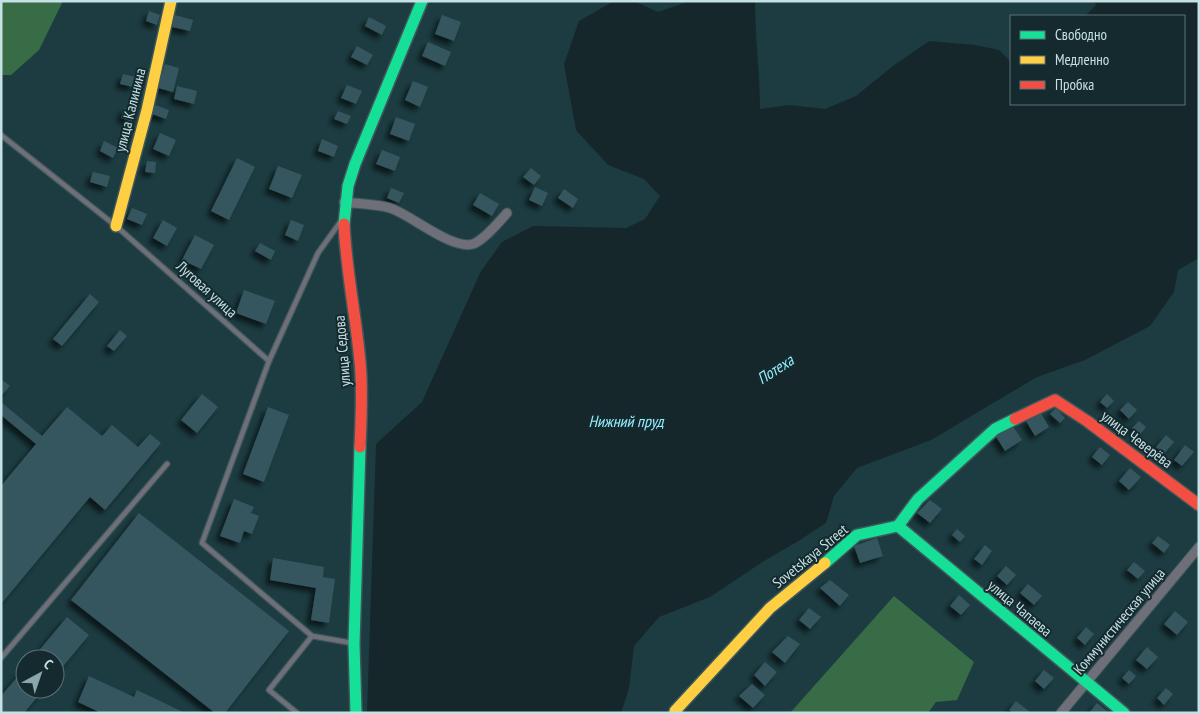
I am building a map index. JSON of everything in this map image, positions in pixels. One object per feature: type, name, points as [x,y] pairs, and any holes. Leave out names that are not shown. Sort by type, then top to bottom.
[{"type":"street","name":"улица Калинина","points":[[116,226],[147,110],[171,1]]},
{"type":"street","name":"улица Седова","points":[[356,713],[354,644],[362,400],[360,362],[345,244],[344,202],[355,164],[422,1]]},
{"type":"street","points":[[344,202],[391,208],[452,241],[464,244],[472,244],[479,241],[507,213]]},
{"type":"street","name":"улица Чеверёва","points":[[898,526],[918,499],[996,429],[1055,400],[1088,421],[1199,505]]},
{"type":"street","name":"улица Чапаева","points":[[898,526],[1085,683],[1124,713]]},
{"type":"street","name":"Sovetskaya Street","points":[[675,712],[770,608],[857,534],[898,526]]},
{"type":"street","name":"Коммунистическая улица","points":[[1061,713],[1199,547]]},
{"type":"lane","name":"Луговая улица","points":[[1,135],[116,226],[269,361]]},
{"type":"lane","points":[[344,218],[318,253],[269,361],[202,543],[312,636],[354,644]]},
{"type":"lane","points":[[1,658],[167,464]]},
{"type":"lane","points":[[297,713],[269,690],[312,636]]},
{"type":"green space","points":[[1,1],[63,1],[39,50],[11,75],[1,75]]},
{"type":"green space","points":[[894,596],[974,662],[957,700],[936,702],[928,713],[790,713]]},
{"type":"water","name":"Нижний пруд","points":[[614,1],[634,1],[658,12],[690,1],[755,1],[760,109],[789,105],[825,109],[856,96],[893,66],[929,41],[975,45],[999,50],[1010,61],[1010,105],[1185,105],[1185,15],[1086,15],[1096,5],[1095,1],[1199,1],[1199,258],[1178,270],[1174,292],[1150,326],[1085,360],[1037,377],[931,440],[857,468],[834,496],[826,523],[710,597],[659,617],[634,646],[629,688],[621,713],[367,713],[376,444],[422,402],[481,271],[502,242],[533,226],[626,228],[645,219],[660,196],[644,179],[608,165],[576,130],[564,64],[579,21]]},
{"type":"building","points":[[149,11],[160,15],[157,25],[146,21]]},
{"type":"building","points":[[175,15],[193,20],[190,31],[172,27]]},
{"type":"building","points":[[442,15],[461,22],[454,41],[435,34]]},
{"type":"building","points":[[369,17],[386,26],[382,35],[365,26]]},
{"type":"building","points":[[428,42],[451,52],[445,66],[422,56]]},
{"type":"building","points":[[357,46],[373,55],[367,65],[351,57]]},
{"type":"building","points":[[165,64],[179,68],[173,92],[158,88]]},
{"type":"building","points":[[123,74],[136,77],[133,87],[120,84]]},
{"type":"building","points":[[413,81],[428,87],[420,107],[405,100]]},
{"type":"building","points":[[347,85],[362,91],[356,104],[341,98]]},
{"type":"building","points":[[177,86],[197,91],[194,104],[174,99]]},
{"type":"building","points":[[155,105],[169,110],[166,119],[152,114]]},
{"type":"building","points":[[124,108],[136,112],[132,122],[121,118]]},
{"type":"building","points":[[338,111],[351,116],[347,124],[334,119]]},
{"type":"building","points":[[396,117],[415,124],[409,141],[390,134]]},
{"type":"building","points":[[160,133],[176,140],[169,156],[153,149]]},
{"type":"building","points":[[322,139],[338,146],[334,157],[318,151]]},
{"type":"building","points":[[104,141],[118,148],[113,158],[100,151]]},
{"type":"building","points":[[382,150],[400,157],[395,171],[376,164]]},
{"type":"building","points":[[237,158],[255,167],[229,220],[211,211]]},
{"type":"building","points":[[147,161],[156,162],[155,173],[145,172]]},
{"type":"building","points":[[278,166],[302,175],[292,198],[269,189]]},
{"type":"building","points":[[531,168],[541,176],[534,185],[523,177]]},
{"type":"building","points":[[93,172],[110,176],[107,187],[90,182]]},
{"type":"building","points":[[535,187],[548,193],[542,206],[529,200]]},
{"type":"building","points":[[391,188],[404,193],[399,203],[387,198]]},
{"type":"building","points":[[564,189],[578,199],[573,208],[558,198]]},
{"type":"building","points":[[480,193],[499,204],[492,216],[473,205]]},
{"type":"building","points":[[132,208],[147,214],[142,225],[127,219]]},
{"type":"building","points":[[163,220],[177,228],[167,246],[153,238]]},
{"type":"building","points":[[291,220],[304,225],[298,241],[285,235]]},
{"type":"building","points":[[195,235],[214,245],[201,269],[182,260]]},
{"type":"building","points":[[260,243],[275,251],[271,260],[255,251]]},
{"type":"building","points":[[244,290],[275,301],[266,324],[236,313]]},
{"type":"building","points":[[90,294],[99,302],[62,346],[53,339]]},
{"type":"building","points":[[120,330],[127,336],[114,351],[107,346]]},
{"type":"building","points":[[1,379],[10,386],[1,396]]},
{"type":"building","points":[[202,394],[218,407],[197,433],[181,420]]},
{"type":"building","points":[[1107,394],[1114,401],[1107,408],[1100,402]]},
{"type":"building","points":[[1,402],[42,436],[67,407],[102,436],[112,425],[138,447],[150,434],[161,443],[105,510],[90,497],[1,604],[1,486],[36,444],[1,415]]},
{"type":"building","points":[[1128,402],[1137,410],[1129,419],[1120,410]]},
{"type":"building","points":[[268,407],[289,415],[264,482],[243,474]]},
{"type":"building","points":[[1056,408],[1065,418],[1060,423],[1050,414]]},
{"type":"building","points":[[1040,412],[1049,427],[1035,436],[1026,421]]},
{"type":"building","points":[[1139,421],[1146,427],[1140,435],[1132,428]]},
{"type":"building","points":[[1012,425],[1022,440],[1005,451],[995,435]]},
{"type":"building","points":[[1166,435],[1174,442],[1164,454],[1156,447]]},
{"type":"building","points":[[1185,445],[1194,452],[1182,466],[1174,460]]},
{"type":"building","points":[[1100,447],[1110,455],[1102,465],[1092,457]]},
{"type":"building","points":[[1130,468],[1141,477],[1129,490],[1119,481]]},
{"type":"building","points":[[234,499],[254,507],[251,513],[259,516],[252,534],[244,531],[240,543],[220,536]]},
{"type":"building","points":[[930,500],[942,509],[930,523],[917,513]]},
{"type":"building","points":[[139,513],[289,631],[225,713],[215,713],[71,600]]},
{"type":"building","points":[[957,529],[965,536],[960,542],[952,535]]},
{"type":"building","points":[[1158,536],[1170,545],[1164,553],[1152,543]]},
{"type":"building","points":[[877,538],[883,556],[860,563],[854,546]]},
{"type":"building","points":[[985,545],[992,551],[982,565],[974,559]]},
{"type":"building","points":[[273,558],[324,567],[323,577],[335,579],[329,623],[311,620],[316,588],[270,580]]},
{"type":"building","points":[[1134,562],[1145,571],[1138,579],[1127,570]]},
{"type":"building","points":[[1006,566],[1016,575],[1007,585],[997,576]]},
{"type":"building","points":[[830,580],[849,595],[840,606],[820,588]]},
{"type":"building","points":[[1028,584],[1042,596],[1034,605],[1020,593]]},
{"type":"building","points":[[959,595],[970,605],[961,615],[950,606]]},
{"type":"building","points":[[809,608],[821,617],[810,629],[799,620]]},
{"type":"building","points":[[1175,611],[1188,622],[1177,635],[1164,624]]},
{"type":"building","points":[[67,617],[89,635],[65,664],[65,649],[40,649]]},
{"type":"building","points":[[1086,627],[1094,634],[1085,645],[1077,638]]},
{"type":"building","points":[[788,636],[800,644],[785,663],[772,652]]},
{"type":"building","points":[[1147,647],[1158,657],[1147,669],[1136,660]]},
{"type":"building","points":[[765,662],[777,672],[765,686],[754,675]]},
{"type":"building","points":[[1044,670],[1054,678],[1044,689],[1035,681]]},
{"type":"building","points":[[1129,670],[1136,676],[1129,684],[1122,678]]},
{"type":"building","points":[[89,676],[134,697],[137,690],[185,713],[101,713],[78,702]]},
{"type":"building","points":[[15,680],[15,699],[36,699],[24,713],[1,713],[1,696]]},
{"type":"building","points":[[752,684],[765,695],[753,708],[739,696]]},
{"type":"building","points":[[1166,688],[1173,694],[1164,705],[1157,698]]},
{"type":"building","points":[[1016,701],[1031,713],[1013,713],[1009,710]]},
{"type":"building","points":[[1097,703],[1109,713],[1089,713]]},
{"type":"traffic: fast","points":[[344,224],[348,186],[355,164],[422,1]]},
{"type":"traffic: fast","points":[[825,563],[857,535],[898,526],[918,499],[995,429],[1015,419]]},
{"type":"traffic: fast","points":[[356,713],[354,644],[360,447]]},
{"type":"traffic: fast","points":[[898,526],[1124,713]]},
{"type":"traffic: slow","points":[[116,226],[147,110],[171,1]]},
{"type":"traffic: slow","points":[[675,711],[770,608],[825,563]]},
{"type":"traffic: jam","points":[[344,224],[361,373],[360,447]]},
{"type":"traffic: jam","points":[[1015,419],[1055,400],[1087,421],[1199,505]]},
{"type":"water label","name":"Потеха","points":[[775,369]]}]
